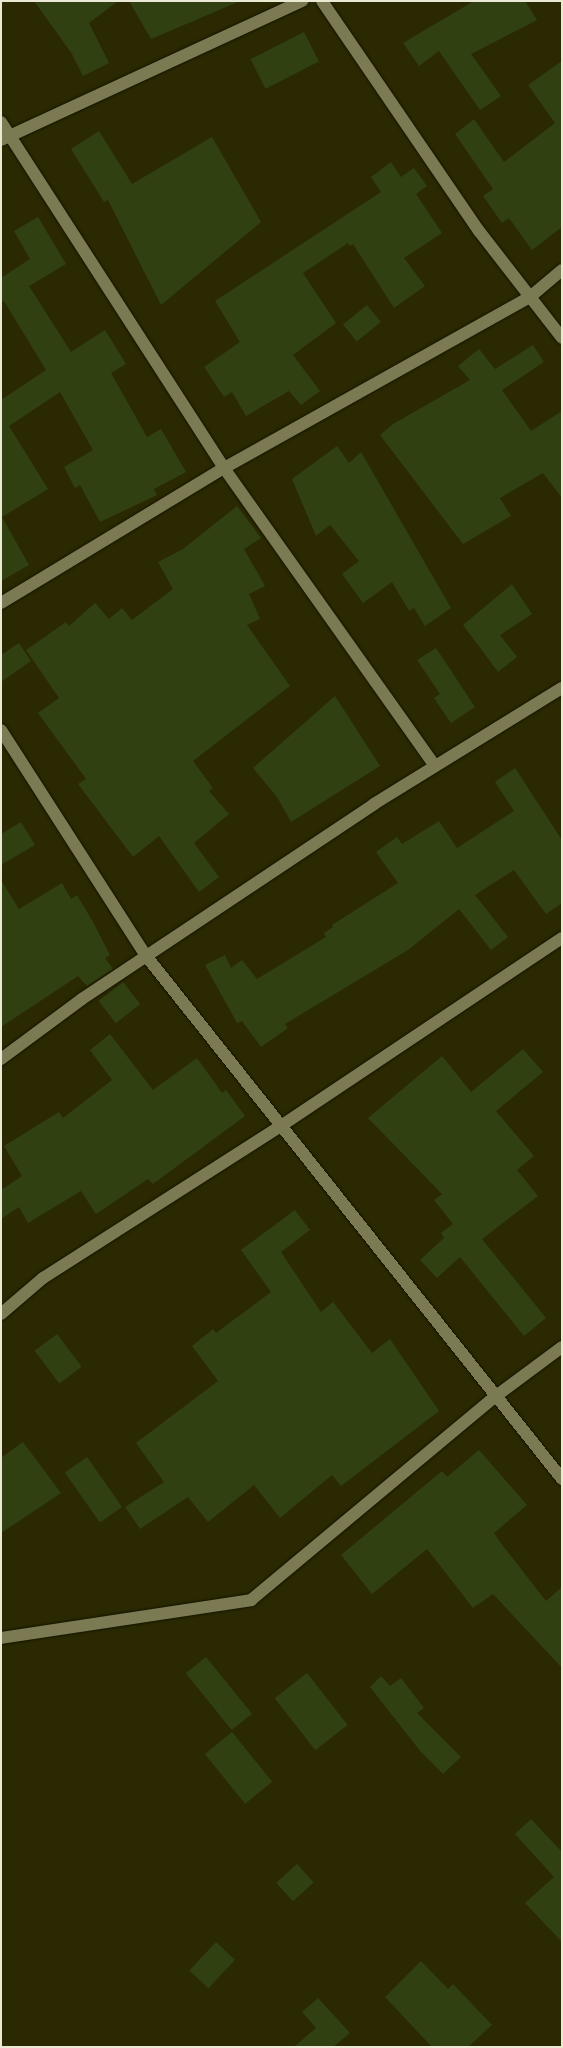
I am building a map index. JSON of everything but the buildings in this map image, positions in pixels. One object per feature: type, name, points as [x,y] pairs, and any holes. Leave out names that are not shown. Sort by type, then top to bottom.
[{"type":"street","points":[[6,138],[302,1]]},
{"type":"street","points":[[322,1],[479,231],[562,338]]},
{"type":"street","points":[[1,122],[6,138],[224,468],[435,766]]},
{"type":"street","points":[[1,603],[224,468],[530,297],[562,270]]},
{"type":"street","points":[[1,1059],[82,999],[435,766],[562,688]]},
{"type":"street","points":[[1,730],[147,957],[562,1479]]},
{"type":"street","points":[[1,1314],[43,1278],[281,1126],[562,938]]},
{"type":"street","points":[[1,1638],[251,1600],[496,1396],[562,1347]]}]
